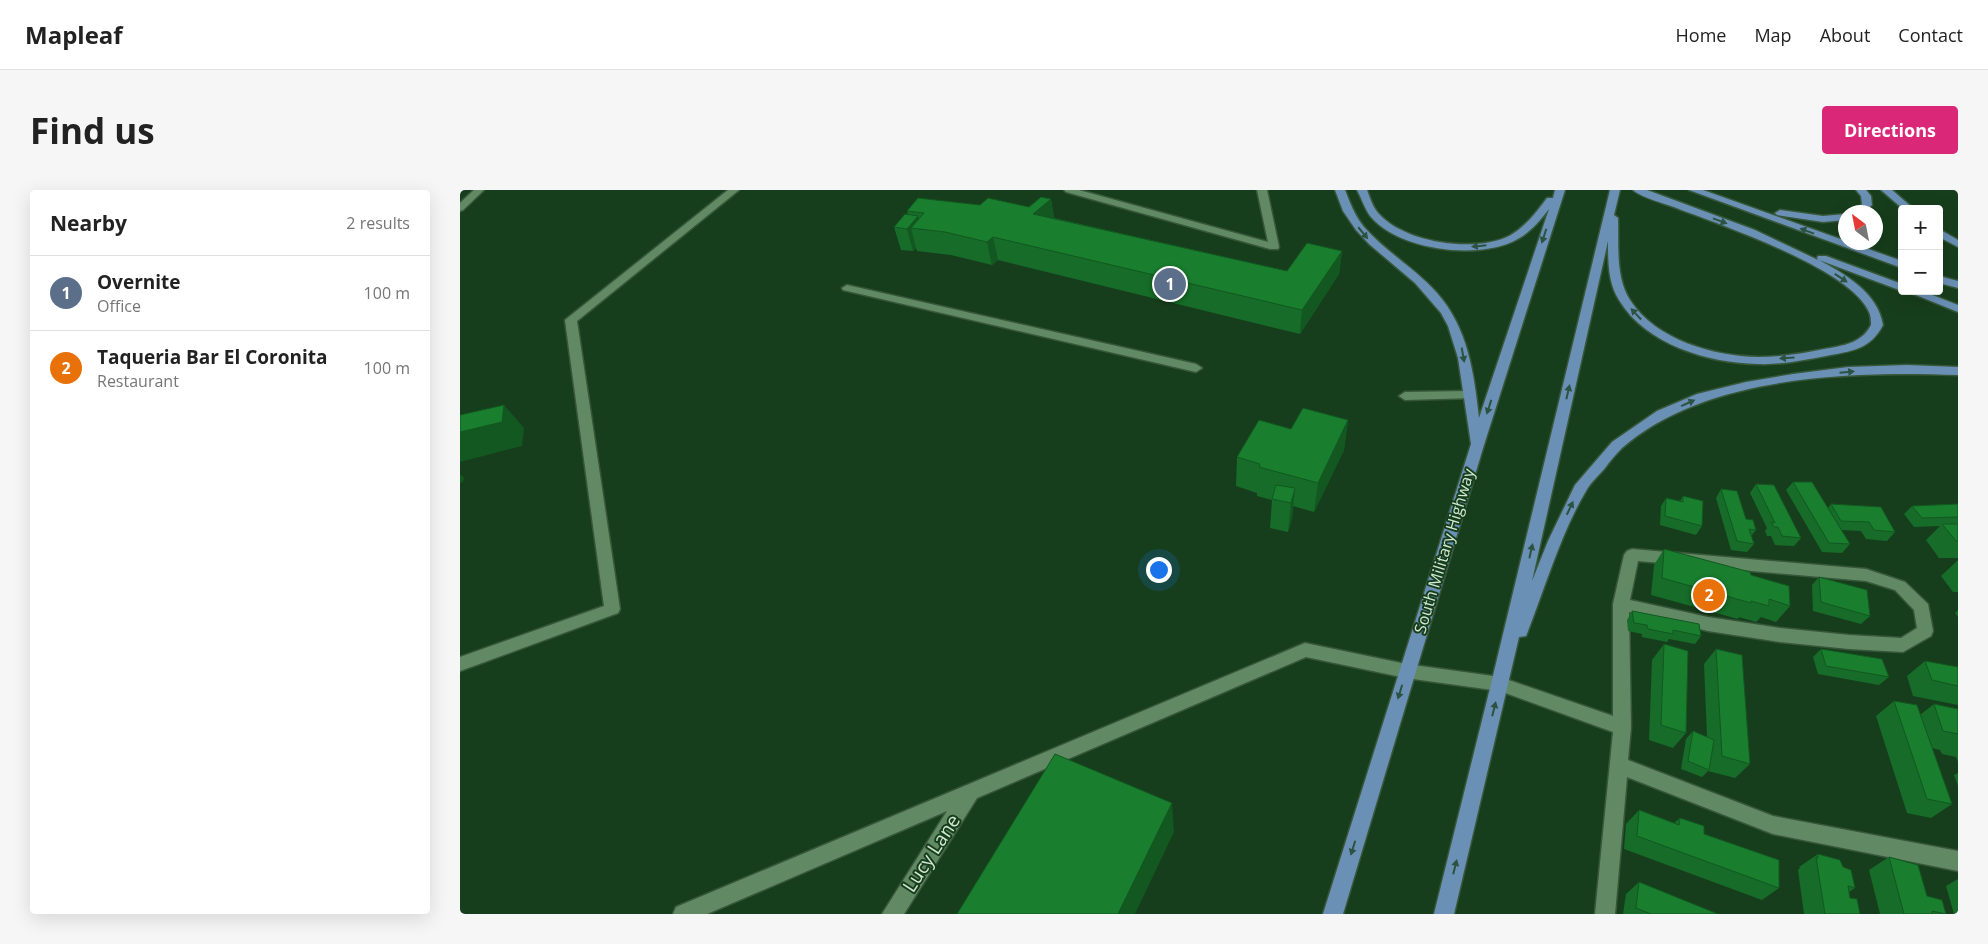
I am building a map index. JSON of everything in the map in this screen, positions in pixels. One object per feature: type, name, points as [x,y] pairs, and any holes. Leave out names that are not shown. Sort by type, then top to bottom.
[{"type":"main road","points":[[1340,190],[1353,221],[1370,242],[1424,286],[1446,313],[1460,343],[1477,445]]},
{"type":"main road","points":[[1362,190],[1375,217],[1391,230],[1416,240],[1446,246],[1475,247],[1502,242],[1521,233],[1541,215],[1558,190]]},
{"type":"main road","name":"South Military Highway","points":[[1333,914],[1406,671],[1558,190]]},
{"type":"main road","points":[[1638,190],[1898,287]]},
{"type":"main road","points":[[1695,190],[1755,208],[1794,216],[1823,219],[1838,218]]},
{"type":"main road","points":[[1695,190],[1898,264]]},
{"type":"main road","points":[[1862,190],[1866,196],[1867,205]]},
{"type":"main road","points":[[1886,190],[1905,205]]},
{"type":"main road","points":[[1614,194],[1616,283],[1624,300],[1639,319],[1660,333],[1688,346],[1720,356],[1752,360],[1803,356],[1847,348],[1869,339],[1877,325],[1874,308],[1860,292],[1829,271],[1751,232]]},
{"type":"main road","points":[[1444,914],[1500,684],[1614,194]]},
{"type":"main road","points":[[1943,235],[1958,244]]},
{"type":"main road","points":[[1943,280],[1958,285]]},
{"type":"main road","points":[[1921,295],[1958,309]]},
{"type":"main road","points":[[1500,684],[1555,541],[1580,488],[1617,446],[1662,414],[1701,397],[1746,386],[1793,378],[1848,371],[1907,369],[1958,371]]},
{"type":"lane","points":[[460,208],[479,190]]},
{"type":"lane","points":[[460,664],[612,609],[571,320],[734,190]]},
{"type":"lane","points":[[1069,190],[1274,247],[1262,190]]},
{"type":"lane","points":[[848,288],[1196,368]]},
{"type":"lane","points":[[1405,396],[1470,395]]},
{"type":"lane","points":[[1605,914],[1622,727],[1621,604],[1632,555],[1866,575],[1900,586],[1922,608],[1925,632],[1903,645],[1849,642],[1780,635],[1708,624],[1621,604]]},
{"type":"lane","points":[[683,914],[1305,650],[1406,671],[1500,684],[1622,727]]},
{"type":"lane","points":[[1618,765],[1773,825],[1958,861]]},
{"type":"lane","name":"Lucy Lane","points":[[892,914],[970,792]]},
{"type":"building","points":[[1041,197],[1051,199],[1033,214],[1287,271],[1307,243],[1342,251],[1302,310],[993,237],[987,242],[945,232],[911,228],[924,213],[907,211],[918,198],[980,205],[988,198],[1029,207]]},
{"type":"building","points":[[905,214],[918,216],[907,229],[894,227]]},
{"type":"building","points":[[504,405],[502,422],[460,432],[460,415]]},
{"type":"building","points":[[1303,408],[1348,420],[1318,483],[1259,467],[1260,464],[1237,457],[1259,420],[1291,429]]},
{"type":"building","points":[[1793,482],[1812,482],[1850,544],[1829,543]]},
{"type":"building","points":[[1756,484],[1774,485],[1801,538],[1782,536],[1778,527],[1774,527],[1771,522],[1775,523]]},
{"type":"building","points":[[1276,485],[1295,488],[1291,503],[1272,499]]},
{"type":"building","points":[[1721,489],[1737,491],[1746,519],[1753,520],[1756,530],[1749,529],[1754,544],[1737,541]]},
{"type":"building","points":[[1683,496],[1703,501],[1702,526],[1665,516],[1666,498],[1683,502]]},
{"type":"building","points":[[1831,504],[1881,507],[1895,532],[1874,530],[1869,522],[1841,521]]},
{"type":"building","points":[[1958,504],[1958,517],[1922,518],[1912,506]]},
{"type":"building","points":[[1942,524],[1958,524],[1958,541],[1956,541]]},
{"type":"building","points":[[1664,549],[1750,572],[1751,575],[1789,586],[1790,606],[1769,599],[1769,606],[1751,601],[1751,603],[1662,578]]},
{"type":"building","points":[[1819,577],[1867,590],[1870,616],[1821,602]]},
{"type":"building","points":[[1632,611],[1699,624],[1701,636],[1673,630],[1673,634],[1648,629],[1647,625],[1634,623]]},
{"type":"building","points":[[1664,644],[1688,651],[1686,733],[1661,725]]},
{"type":"building","points":[[1716,649],[1742,655],[1750,764],[1722,756]]},
{"type":"building","points":[[1821,649],[1882,659],[1889,677],[1826,666]]},
{"type":"building","points":[[1925,661],[1958,667],[1958,686],[1932,680]]},
{"type":"building","points":[[1894,701],[1917,705],[1952,804],[1927,799]]},
{"type":"building","points":[[1934,704],[1958,709],[1958,734],[1943,731]]},
{"type":"building","points":[[1693,731],[1714,740],[1709,770],[1688,761]]},
{"type":"building","points":[[1055,754],[1172,803],[1118,914],[957,914]]},
{"type":"building","points":[[1639,810],[1679,825],[1680,818],[1704,826],[1704,834],[1779,860],[1779,888],[1637,836]]},
{"type":"building","points":[[1818,854],[1840,860],[1843,867],[1851,870],[1855,888],[1848,886],[1850,898],[1857,899],[1860,914],[1825,914],[1816,857],[1818,858]]},
{"type":"building","points":[[1889,857],[1918,865],[1927,896],[1942,900],[1946,914],[1932,911],[1932,914],[1904,914]]},
{"type":"building","points":[[1639,882],[1718,914],[1651,914],[1636,908]]},
{"type":"place","name":"Overnite","points":[[1170,284]]},
{"type":"place","name":"Taqueria Bar El Coronita","points":[[1709,595]]}]
